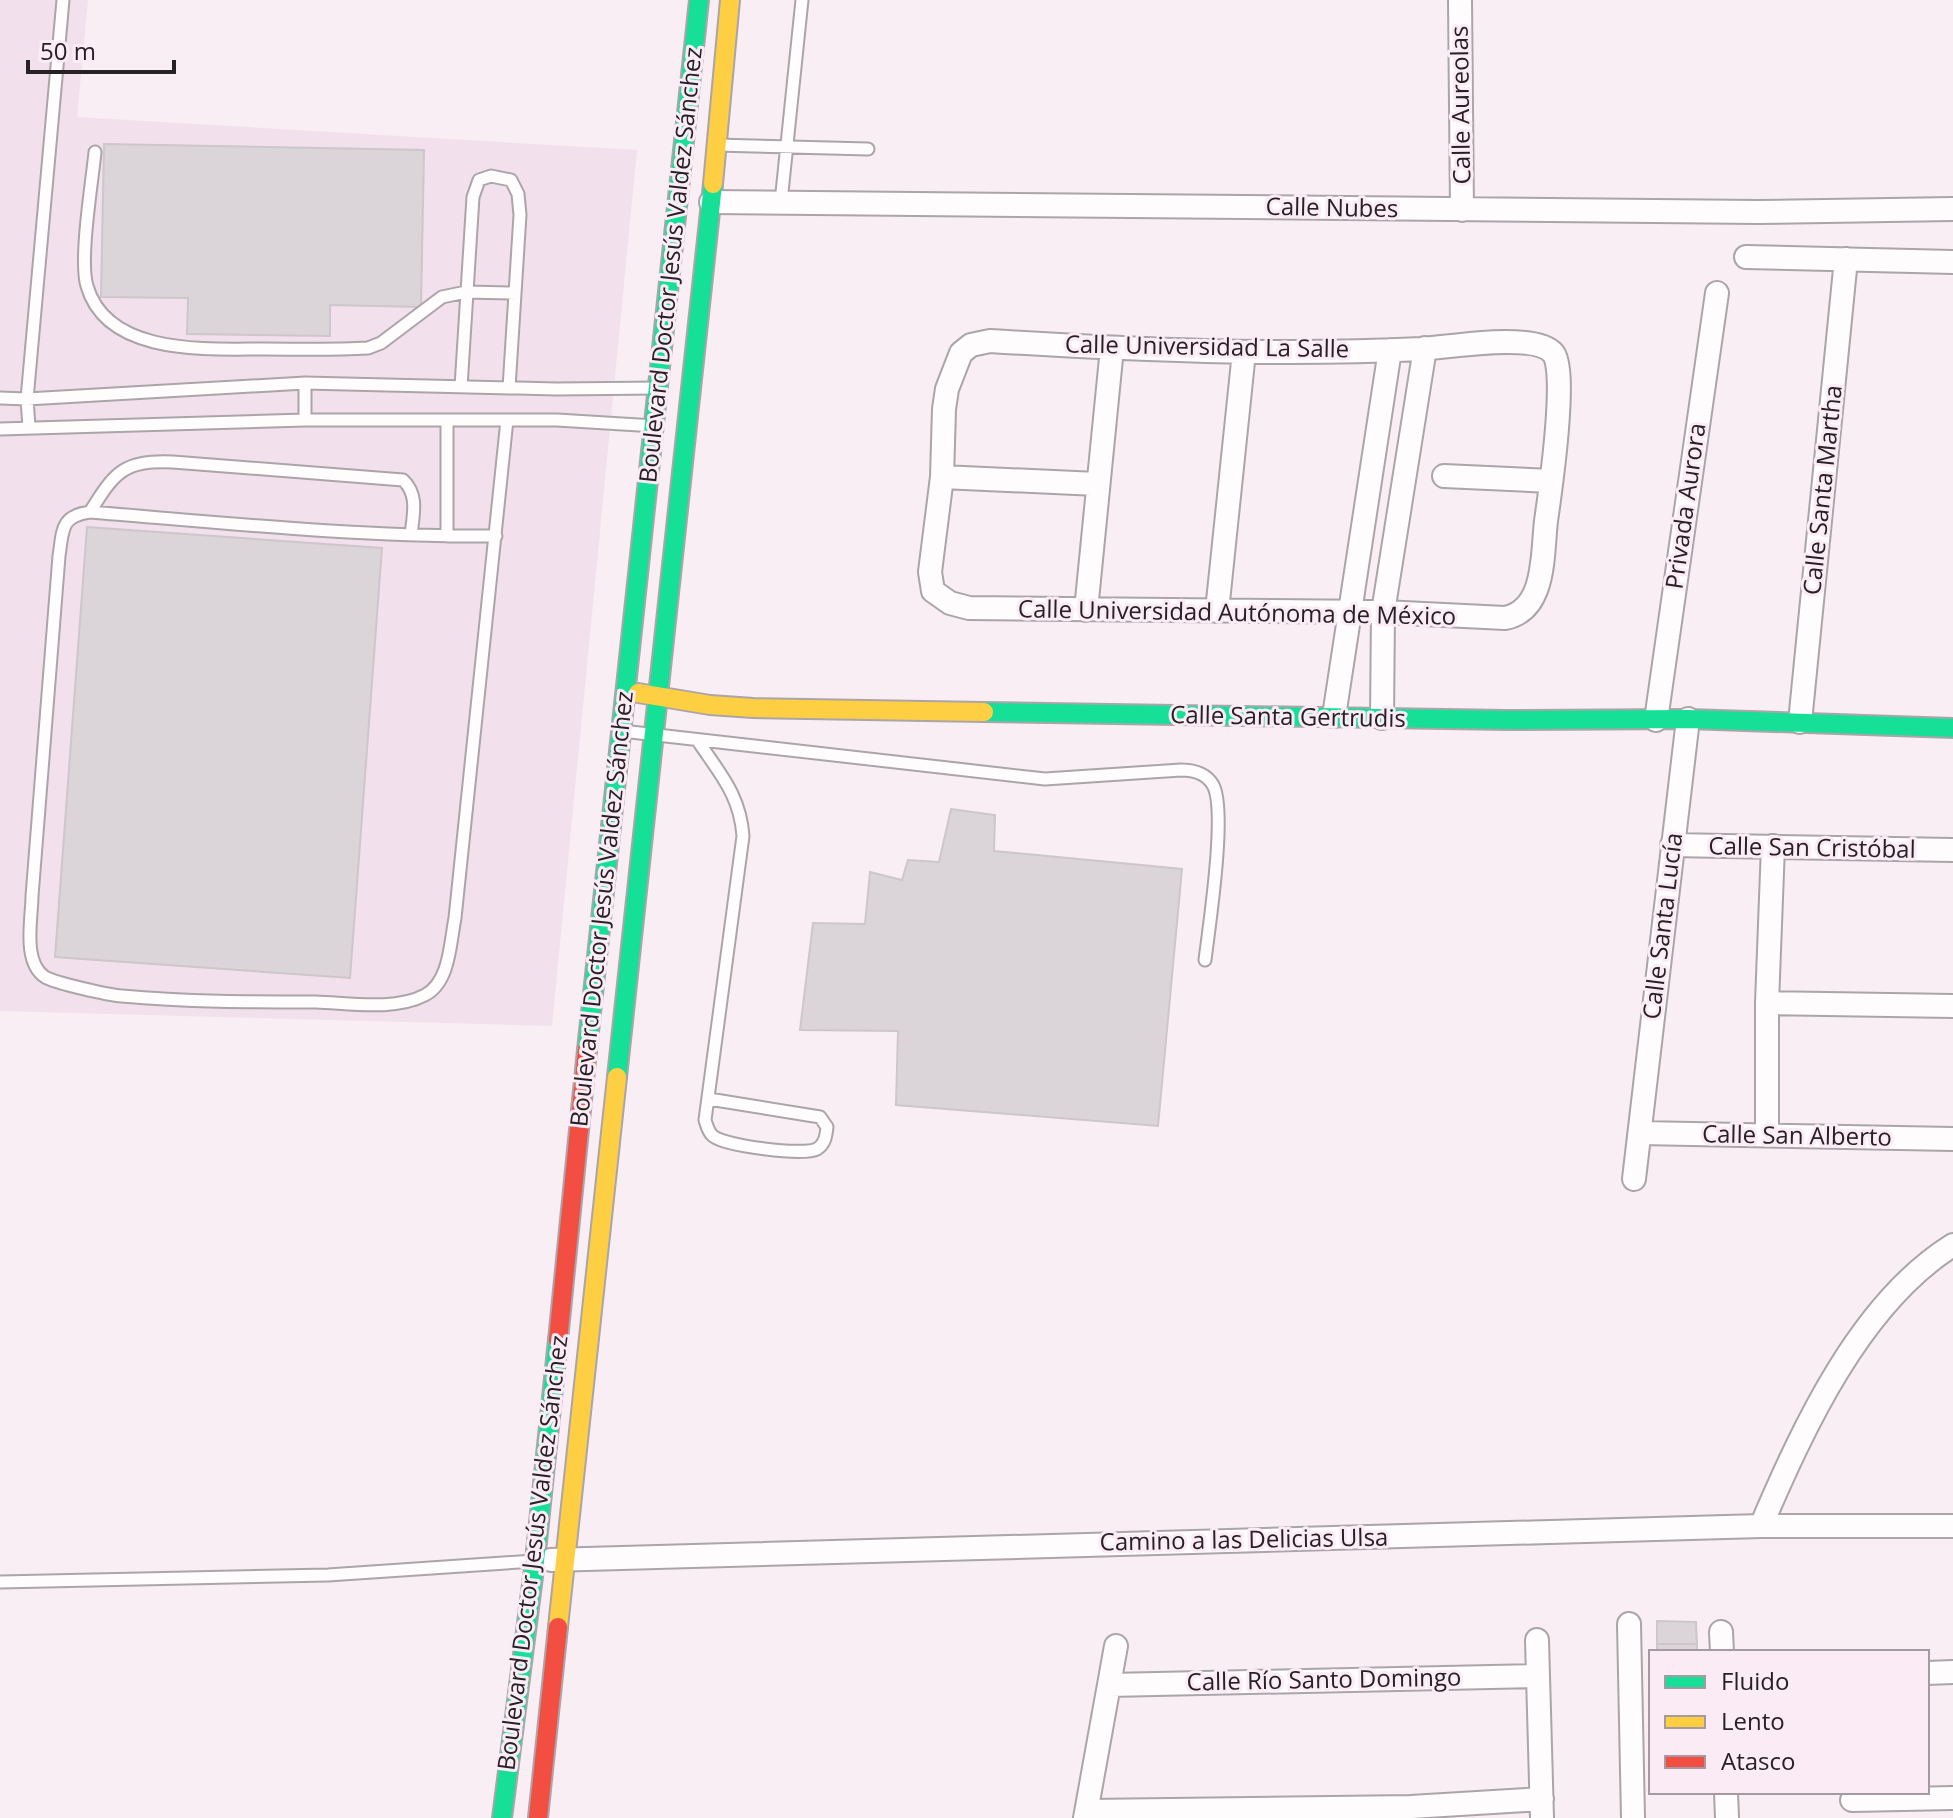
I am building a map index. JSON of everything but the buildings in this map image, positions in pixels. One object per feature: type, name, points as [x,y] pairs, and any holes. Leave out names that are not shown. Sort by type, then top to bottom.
[{"type":"main road","name":"Boulevard Doctor Jesús Valdez Sánchez","points":[[502,1818],[535,1561],[699,0]]},
{"type":"main road","name":"Boulevard Doctor Jesús Valdez Sánchez","points":[[538,1818],[730,0]]},
{"type":"main road","name":"Calle Santa Gertrudis","points":[[624,691],[658,698],[753,708],[1382,718],[1688,719],[1953,728]]},
{"type":"street","name":"Calle Aureolas","points":[[1460,0],[1462,210]]},
{"type":"street","name":"Calle Nubes","points":[[711,202],[1758,212],[1953,209]]},
{"type":"street","points":[[1746,257],[1953,262]]},
{"type":"street","name":"Calle Santa Martha","points":[[1800,722],[1846,259]]},
{"type":"street","name":"Privada Aurora","points":[[1656,720],[1717,293]]},
{"type":"street","name":"Calle Universidad La Salle","points":[[942,477],[944,409],[952,373],[961,353],[971,345],[990,341],[1244,352],[1390,350],[1497,343],[1541,345],[1556,357],[1559,384],[1551,481]]},
{"type":"street","points":[[1086,610],[1112,348]]},
{"type":"street","points":[[1382,718],[1383,612],[1425,348]]},
{"type":"street","points":[[1334,716],[1390,350]]},
{"type":"street","points":[[1217,611],[1244,352]]},
{"type":"street","points":[[1444,476],[1551,481]]},
{"type":"street","points":[[942,477],[1097,484]]},
{"type":"street","name":"Calle Universidad Autónoma de México","points":[[942,477],[931,584],[938,596],[969,608],[1383,612],[1505,618],[1519,615],[1534,598],[1551,481]]},
{"type":"street","name":"Calle Santa Lucía","points":[[1634,1179],[1688,719]]},
{"type":"street","name":"Calle San Cristóbal","points":[[1672,845],[1953,850]]},
{"type":"street","points":[[1767,1135],[1767,1003],[1773,846]]},
{"type":"street","points":[[1767,1003],[1953,1006]]},
{"type":"street","name":"Calle San Alberto","points":[[1641,1133],[1953,1139]]},
{"type":"street","points":[[1761,1526],[1804,1432],[1861,1339],[1895,1294],[1953,1245]]},
{"type":"street","name":"Camino a las Delicias Ulsa","points":[[535,1561],[1761,1526],[1953,1526]]},
{"type":"street","points":[[1629,1624],[1633,1818]]},
{"type":"street","points":[[1116,1646],[1086,1815],[1542,1809],[1537,1640]]},
{"type":"street","points":[[1929,1673],[1953,1672]]},
{"type":"street","name":"Calle Río Santo Domingo","points":[[1110,1685],[1538,1676]]},
{"type":"street","points":[[1726,1794],[1727,1818]]},
{"type":"street","points":[[1852,1803],[1953,1798]]},
{"type":"lane","points":[[29,427],[27,399],[63,0]]},
{"type":"lane","points":[[781,202],[802,0]]},
{"type":"lane","points":[[716,145],[868,149]]},
{"type":"lane","points":[[95,152],[86,281],[91,297],[102,314],[139,337],[191,348],[368,348],[381,343],[442,297],[466,292],[515,293]]},
{"type":"lane","points":[[461,387],[473,197],[479,180],[491,176],[511,180],[518,194],[520,215],[509,388]]},
{"type":"lane","points":[[305,383],[305,420]]},
{"type":"lane","points":[[0,398],[305,383],[509,388],[660,387]]},
{"type":"lane","points":[[0,429],[305,420],[507,420],[655,426]]},
{"type":"lane","points":[[447,420],[447,536]]},
{"type":"lane","points":[[496,536],[411,535],[90,512],[72,516],[64,524],[59,556],[32,896],[31,951],[34,962],[44,976],[118,996],[392,1003],[428,994],[438,984],[447,960],[455,918],[496,536],[507,420]]},
{"type":"lane","points":[[90,512],[108,483],[133,464],[148,461],[204,465],[403,480],[414,497],[411,535]]},
{"type":"lane","points":[[620,731],[1045,779],[1195,771],[1209,780],[1217,797],[1215,884],[1205,960]]},
{"type":"lane","points":[[698,741],[729,785],[742,812],[743,836],[705,1120],[707,1130],[721,1141],[800,1152],[818,1148],[824,1142],[827,1127],[814,1115],[709,1099]]},
{"type":"lane","points":[[0,1582],[328,1575],[535,1561]]},
{"type":"shaded area","points":[[0,0],[88,0],[77,117],[637,150],[552,1026],[0,1011]]},
{"type":"traffic: fast","points":[[587,1050],[699,0]]},
{"type":"traffic: fast","points":[[617,1077],[713,184]]},
{"type":"traffic: fast","points":[[984,712],[1508,720],[1688,719],[1953,728]]},
{"type":"traffic: fast","points":[[502,1818],[535,1561],[558,1340]]},
{"type":"traffic: slow","points":[[713,184],[730,0]]},
{"type":"traffic: slow","points":[[638,693],[710,705],[753,708],[984,712]]},
{"type":"traffic: slow","points":[[558,1627],[617,1077]]},
{"type":"traffic: jam","points":[[558,1340],[587,1050]]},
{"type":"traffic: jam","points":[[538,1818],[558,1627]]}]
